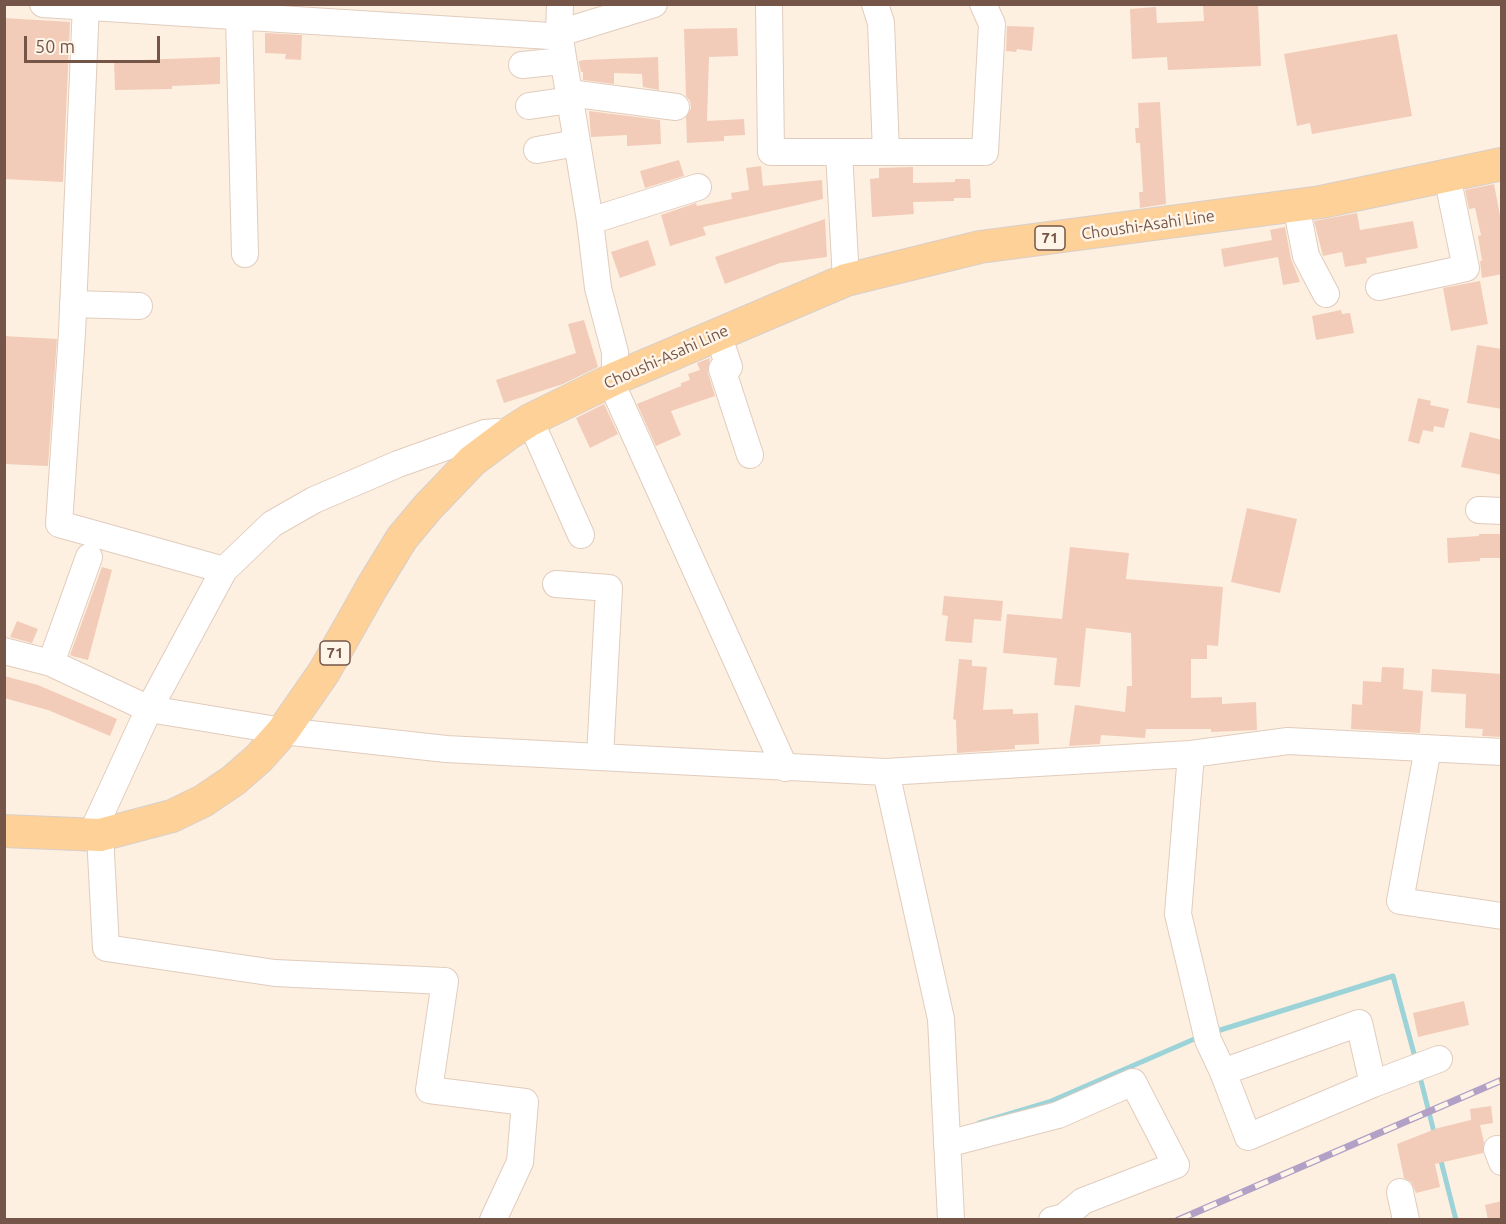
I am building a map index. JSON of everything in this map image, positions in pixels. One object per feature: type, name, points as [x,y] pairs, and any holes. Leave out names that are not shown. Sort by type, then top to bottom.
[{"type":"main road","name":"Choushi-Asahi Line","points":[[4,831],[95,835],[172,816],[203,801],[234,780],[259,758],[283,731],[324,672],[402,538],[428,507],[472,461],[519,427],[616,378],[846,280],[980,247],[1321,202],[1502,164]]},
{"type":"street","points":[[43,4],[550,36],[654,4]]},
{"type":"street","points":[[560,4],[559,33],[591,221],[598,288],[615,352],[615,391],[785,768]]},
{"type":"street","points":[[769,4],[771,152],[985,152],[992,24],[983,4]]},
{"type":"street","points":[[875,4],[881,23],[886,152]]},
{"type":"street","points":[[86,6],[73,304],[59,524],[224,570]]},
{"type":"street","points":[[239,16],[245,254]]},
{"type":"street","points":[[522,65],[563,61]]},
{"type":"street","points":[[529,106],[569,96],[676,107]]},
{"type":"street","points":[[537,150],[577,143]]},
{"type":"street","points":[[838,152],[846,280]]},
{"type":"street","points":[[1379,287],[1466,268],[1447,176]]},
{"type":"street","points":[[591,221],[698,187]]},
{"type":"street","points":[[1296,205],[1306,256],[1326,294]]},
{"type":"street","points":[[73,304],[140,306]]},
{"type":"street","points":[[718,334],[729,367],[722,369],[750,455]]},
{"type":"street","points":[[493,1220],[520,1162],[525,1102],[429,1090],[445,981],[275,973],[106,948],[95,835],[149,709],[224,570],[272,524],[314,500],[398,464],[485,433],[519,427],[581,535]]},
{"type":"street","points":[[51,663],[89,557]]},
{"type":"street","points":[[556,584],[609,588],[600,757]]},
{"type":"street","points":[[4,651],[51,663],[149,709],[283,731],[446,749],[886,772],[1191,754],[1288,741],[1502,752]]},
{"type":"street","points":[[1428,748],[1400,901],[1502,916]]},
{"type":"street","points":[[1191,754],[1178,914],[1208,1040],[1248,1137],[1373,1084],[1439,1059]]},
{"type":"street","points":[[886,772],[941,1019],[951,1220]]},
{"type":"street","points":[[1223,1072],[1359,1023],[1373,1084]]},
{"type":"street","points":[[948,1143],[1058,1115],[1132,1082],[1176,1165],[1083,1201],[1064,1217],[1052,1220]]},
{"type":"street","points":[[1400,1192],[1406,1220]]},
{"type":"building","points":[[1203,4],[1258,4],[1261,66],[1168,70],[1167,57],[1132,59],[1130,9],[1156,7],[1157,23],[1204,21]]},
{"type":"building","points":[[4,18],[70,22],[63,182],[4,179]]},
{"type":"building","points":[[1007,26],[1034,27],[1032,51],[1017,49],[1016,52],[1006,51]]},
{"type":"building","points":[[737,28],[738,56],[709,57],[707,121],[744,119],[745,135],[724,136],[724,141],[687,143],[686,117],[691,108],[686,96],[684,29]]},
{"type":"building","points":[[265,33],[302,35],[301,60],[285,59],[286,54],[265,53]]},
{"type":"building","points":[[1397,34],[1412,116],[1312,134],[1310,123],[1297,126],[1284,54]]},
{"type":"building","points":[[220,57],[220,84],[172,86],[172,89],[115,90],[114,61]]},
{"type":"building","points":[[658,57],[659,90],[643,87],[642,74],[614,73],[614,84],[583,80],[583,72],[581,72],[579,63],[584,60]]},
{"type":"building","points":[[1160,102],[1166,204],[1140,208],[1139,192],[1143,192],[1140,143],[1136,143],[1135,128],[1139,128],[1138,103]]},
{"type":"building","points":[[589,111],[660,120],[661,144],[627,146],[627,135],[591,137]]},
{"type":"building","points":[[679,160],[684,176],[645,188],[640,171]]},
{"type":"building","points":[[761,166],[763,186],[822,180],[823,199],[703,227],[706,235],[670,246],[661,215],[696,203],[697,206],[732,199],[731,193],[749,190],[746,168]]},
{"type":"building","points":[[913,167],[913,183],[955,182],[955,179],[970,179],[971,198],[954,198],[954,201],[913,202],[914,214],[872,217],[870,179],[879,178],[879,168]]},
{"type":"building","points":[[1494,184],[1502,226],[1502,274],[1482,278],[1478,236],[1481,235],[1475,208],[1469,209],[1465,190]]},
{"type":"building","points":[[1357,213],[1360,230],[1413,221],[1418,248],[1366,258],[1367,263],[1345,267],[1342,252],[1323,256],[1314,221]]},
{"type":"building","points":[[825,219],[827,257],[780,263],[725,284],[715,257]]},
{"type":"building","points":[[1285,227],[1291,259],[1300,282],[1283,285],[1278,257],[1224,267],[1221,249],[1272,240],[1270,230]]},
{"type":"building","points":[[648,240],[656,265],[620,278],[611,252]]},
{"type":"building","points":[[1480,281],[1488,324],[1451,331],[1443,288]]},
{"type":"building","points":[[1341,310],[1342,314],[1350,313],[1354,333],[1316,340],[1312,316]]},
{"type":"building","points":[[584,320],[598,367],[563,384],[504,403],[496,380],[576,353],[568,324]]},
{"type":"building","points":[[4,336],[57,339],[48,466],[4,464]]},
{"type":"building","points":[[1477,345],[1502,349],[1502,409],[1467,403]]},
{"type":"building","points":[[710,358],[708,373],[715,396],[671,411],[681,435],[656,446],[637,404],[681,386],[681,383],[690,380],[688,374],[700,370],[697,363]]},
{"type":"building","points":[[1418,398],[1431,401],[1430,405],[1449,409],[1444,428],[1434,426],[1433,432],[1423,430],[1419,444],[1408,441]]},
{"type":"building","points":[[604,404],[618,434],[590,448],[576,418]]},
{"type":"building","points":[[1470,432],[1502,440],[1502,475],[1461,467]]},
{"type":"building","points":[[1247,508],[1297,519],[1280,593],[1231,582]]},
{"type":"building","points":[[1479,534],[1502,534],[1502,558],[1480,558],[1480,561],[1448,563],[1447,538],[1479,536]]},
{"type":"building","points":[[1070,547],[1129,553],[1126,579],[1223,587],[1218,646],[1207,645],[1207,659],[1191,659],[1191,698],[1222,697],[1222,704],[1256,702],[1257,730],[1211,732],[1211,729],[1146,729],[1145,738],[1101,735],[1100,744],[1069,746],[1075,705],[1125,712],[1127,686],[1132,686],[1131,633],[1086,628],[1080,687],[1054,685],[1057,658],[1003,653],[1007,614],[1062,619]]},
{"type":"building","points":[[102,567],[112,570],[88,660],[70,655]]},
{"type":"building","points":[[944,596],[1003,601],[1001,621],[974,619],[972,643],[945,641],[948,616],[942,615]]},
{"type":"building","points":[[17,621],[38,629],[32,643],[10,637]]},
{"type":"building","points":[[959,659],[972,660],[972,666],[987,667],[983,710],[1013,709],[1013,714],[1038,713],[1039,744],[1015,745],[1015,749],[957,753],[956,720],[953,719]]},
{"type":"building","points":[[1382,667],[1404,668],[1403,689],[1423,691],[1420,733],[1351,729],[1352,704],[1362,705],[1363,681],[1381,682]]},
{"type":"building","points":[[1432,669],[1502,674],[1501,737],[1482,736],[1483,729],[1465,728],[1466,694],[1431,692]]},
{"type":"building","points":[[4,676],[38,685],[117,719],[110,736],[48,710],[4,698]]},
{"type":"building","points":[[1464,1001],[1469,1025],[1418,1037],[1413,1013]]},
{"type":"building","points":[[1491,1106],[1493,1123],[1480,1125],[1484,1142],[1483,1153],[1435,1164],[1440,1187],[1416,1193],[1411,1182],[1404,1178],[1397,1144],[1438,1128],[1471,1120],[1470,1109]]},
{"type":"building","points":[[1502,1201],[1502,1220],[1488,1220],[1485,1205]]},
{"type":"waterway","points":[[1214,1032],[1393,976],[1416,1061]]},
{"type":"waterway","points":[[979,1123],[1049,1102],[1199,1037]]},
{"type":"waterway","points":[[1419,1073],[1435,1136]]},
{"type":"waterway","points":[[1440,1157],[1456,1220]]},
{"type":"railway","points":[[1178,1220],[1502,1080]]}]
